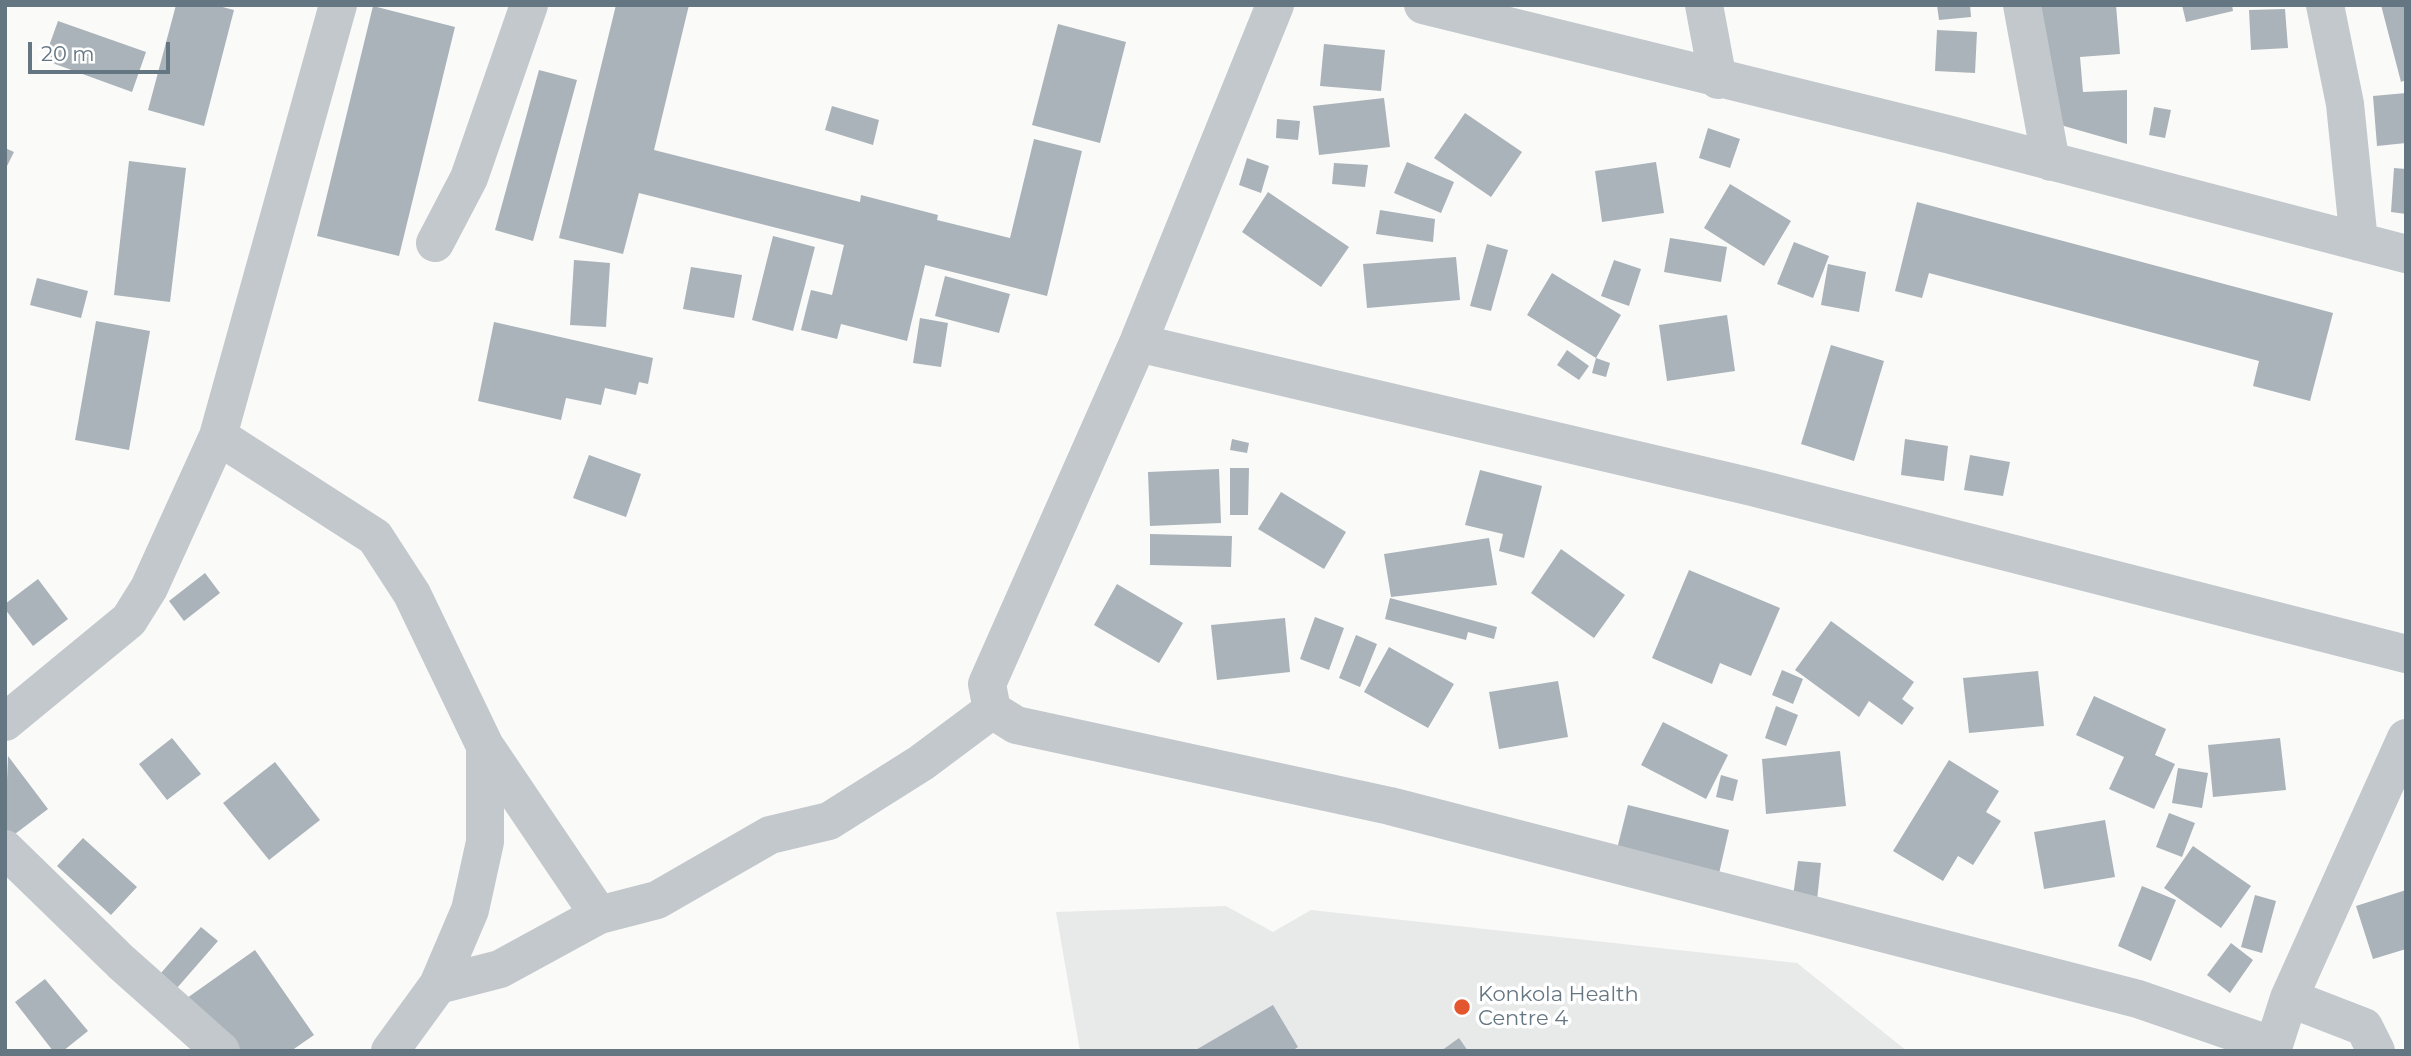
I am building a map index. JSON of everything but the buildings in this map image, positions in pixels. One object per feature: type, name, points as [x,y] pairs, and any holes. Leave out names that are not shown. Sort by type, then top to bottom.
[{"type":"street","points":[[5,722],[129,620],[149,588],[218,436],[338,5]]},
{"type":"street","points":[[435,243],[470,178],[528,5]]},
{"type":"street","points":[[1275,5],[1138,343],[987,684],[992,710],[1016,725],[1390,806],[2138,999],[2273,1049],[2289,998],[2406,738]]},
{"type":"street","points":[[1423,5],[2406,254]]},
{"type":"street","points":[[1704,5],[1718,80]]},
{"type":"street","points":[[2022,5],[2051,162]]},
{"type":"street","points":[[2325,5],[2346,104],[2359,242]]},
{"type":"street","points":[[1138,343],[1752,487],[2406,654]]},
{"type":"street","points":[[218,436],[375,537],[412,594],[485,746],[600,915]]},
{"type":"street","points":[[438,985],[500,969],[600,915],[657,900],[770,835],[830,821],[921,763],[992,710]]},
{"type":"street","points":[[390,1051],[438,985],[470,911],[485,842],[485,746]]},
{"type":"street","points":[[5,849],[121,962],[221,1051]]},
{"type":"street","points":[[2289,998],[2364,1027],[2376,1051]]},
{"type":"shaded area","name":"Konkola Health Centre 4","points":[[1226,906],[1273,932],[1311,910],[1797,963],[1907,1051],[1080,1051],[1056,912]]},
{"type":"place","name":"Konkola Health Centre 4","points":[[1462,1007]]}]
